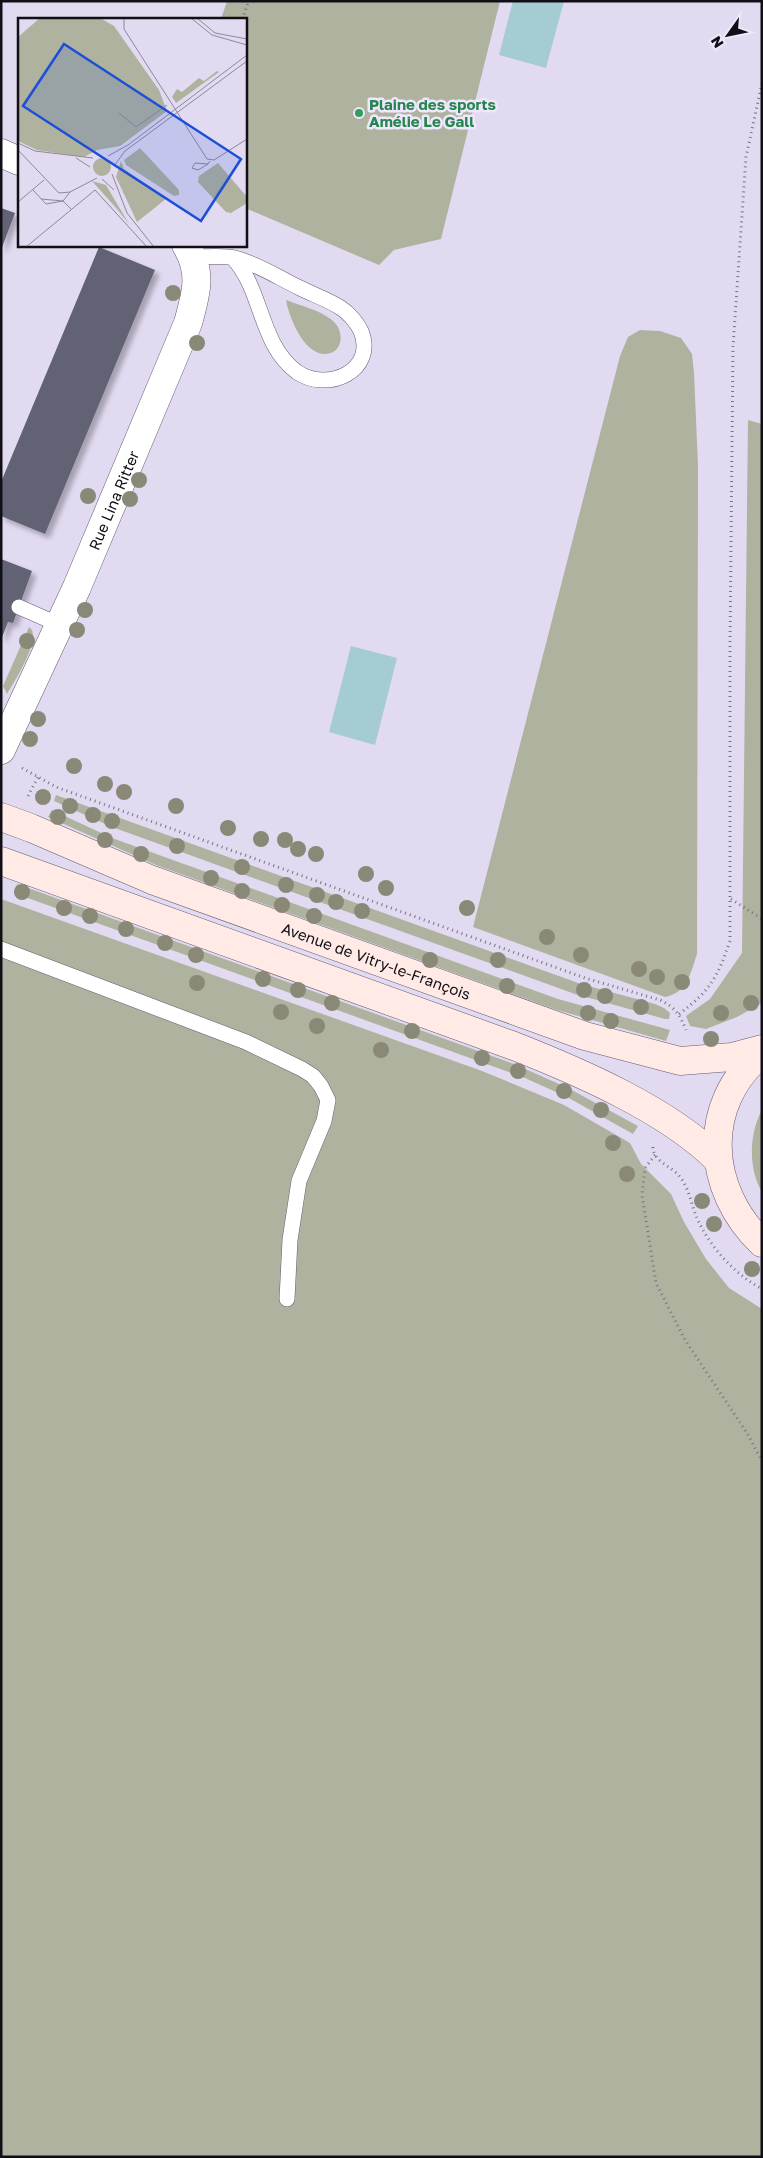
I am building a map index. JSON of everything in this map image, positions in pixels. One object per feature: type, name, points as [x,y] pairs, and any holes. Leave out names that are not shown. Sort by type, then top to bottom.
[{"type":"main road","name":"Avenue de Vitry-le-François","points":[[1,817],[152,880],[594,1039],[680,1061],[762,1051]]},
{"type":"main road","points":[[1,860],[514,1046],[571,1069],[630,1100],[690,1135],[718,1160]]},
{"type":"main road","points":[[762,1051],[750,1062],[737,1079],[720,1118],[718,1140],[718,1160],[722,1181],[729,1200],[738,1217],[762,1243]]},
{"type":"street","points":[[1,153],[18,161]]},
{"type":"street","name":"Rue Lina Ritter","points":[[8,757],[60,625],[188,323],[198,290],[190,251]]},
{"type":"lane","points":[[190,251],[233,258],[256,266],[345,312],[361,332],[363,343],[362,355],[354,369],[333,381],[308,378],[297,372],[287,362],[270,337],[262,321],[250,281],[242,267],[233,258]]},
{"type":"lane","points":[[19,607],[60,625]]},
{"type":"lane","points":[[1,948],[246,1042],[313,1076],[328,1100],[324,1121],[298,1181],[290,1240],[287,1299]]},
{"type":"path","points":[[242,18],[249,1]]},
{"type":"path","points":[[680,1014],[706,992],[720,968],[730,941],[733,347],[746,157],[762,83]]},
{"type":"path","points":[[8,757],[56,787],[566,971],[660,1000],[671,1005],[680,1014],[686,1030]]},
{"type":"path","points":[[28,798],[38,777]]},
{"type":"path","points":[[730,899],[762,919]]},
{"type":"path","points":[[653,1150],[655,1155],[680,1177],[696,1215],[713,1245],[738,1272],[762,1289]]},
{"type":"path","points":[[655,1155],[645,1168],[642,1195],[656,1283],[685,1340],[746,1433],[762,1461]]},
{"type":"shaded area","name":"Plaine des sports Amélie Le Gall","points":[[227,1],[500,1],[441,239],[394,250],[379,265],[246,208],[246,18],[221,18]]},
{"type":"shaded area","points":[[513,1],[564,1],[546,68],[499,55]]},
{"type":"shaded area","points":[[286,300],[319,312],[335,323],[341,338],[338,348],[335,351],[324,354],[310,348],[298,333]]},
{"type":"shaded area","points":[[640,330],[660,331],[681,338],[692,354],[698,466],[697,954],[687,981],[679,991],[665,997],[473,927],[620,356],[628,337]]},
{"type":"shaded area","points":[[748,420],[762,424],[762,1003],[737,1017],[706,1029],[690,1026],[686,1016],[710,999],[742,953]]},
{"type":"shaded area","points":[[29,627],[32,630],[32,644],[20,672],[7,694],[3,686]]},
{"type":"shaded area","points":[[351,646],[397,658],[375,745],[329,732]]},
{"type":"shaded area","points":[[56,795],[581,984],[655,1004],[670,1013],[669,1019],[575,994],[112,827],[54,801]]},
{"type":"shaded area","points":[[52,810],[112,838],[558,999],[670,1030],[666,1041],[557,1010],[156,865],[48,817]]},
{"type":"shaded area","points":[[17,884],[514,1064],[568,1088],[638,1126],[633,1134],[567,1097],[525,1078],[14,893]]},
{"type":"shaded area","points":[[1,899],[482,1071],[564,1105],[630,1143],[641,1164],[671,1194],[684,1222],[706,1259],[729,1288],[762,1309],[762,2157],[1,2157]]},
{"type":"shaded area","points":[[762,1110],[762,1192],[754,1173],[752,1151],[755,1129]]},
{"type":"building","points":[[1,208],[15,213],[1,250]]},
{"type":"building","points":[[99,247],[155,270],[45,534],[1,516],[1,482]]},
{"type":"building","points":[[1,559],[32,571],[13,623],[8,622],[1,640]]},
{"type":"place","name":"Plaine des sports Amélie Le Gall","points":[[359,113]]}]
